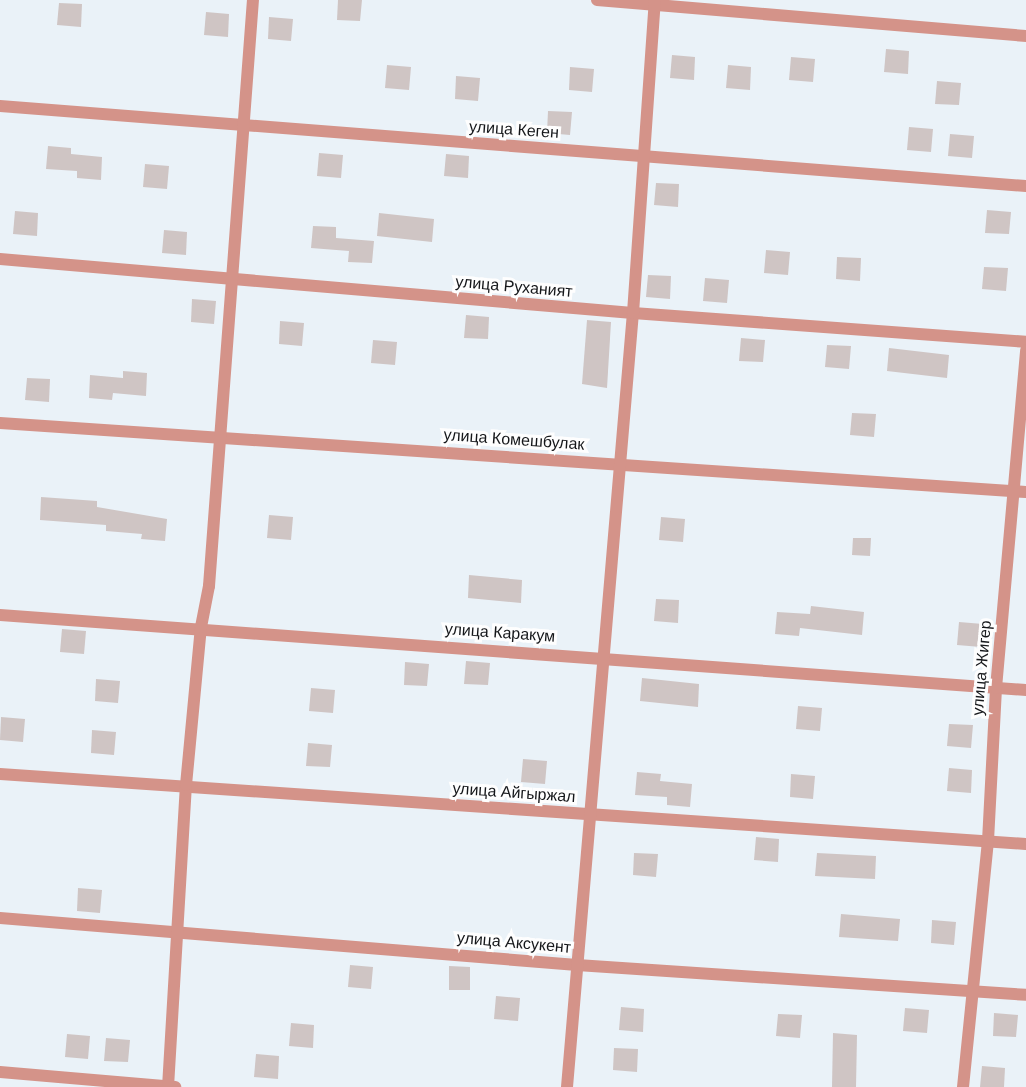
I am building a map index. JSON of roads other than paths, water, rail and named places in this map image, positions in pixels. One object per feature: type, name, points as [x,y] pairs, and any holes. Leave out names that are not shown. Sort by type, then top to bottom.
[{"type":"street","points":[[168,1087],[186,785],[201,627],[209,586],[219,437],[235,280],[253,0]]},
{"type":"street","points":[[597,0],[655,2],[1026,36]]},
{"type":"street","points":[[567,1087],[601,657],[633,313],[655,2]]},
{"type":"street","name":"улица Кеген","points":[[0,106],[1026,186]]},
{"type":"street","name":"улица Руханият","points":[[0,259],[633,313],[1026,342]]},
{"type":"street","name":"улица Жигер","points":[[963,1087],[988,841],[996,688],[1020,492],[1026,350]]},
{"type":"street","name":"улица Комешбулак","points":[[0,423],[619,463],[1020,492]]},
{"type":"street","name":"улица Каракум","points":[[0,615],[201,627],[1026,690]]},
{"type":"street","name":"улица Айгыржал","points":[[0,774],[186,785],[589,816],[1026,844]]},
{"type":"street","name":"улица Аксукент","points":[[0,918],[577,965],[1026,995]]},
{"type":"street","points":[[0,1072],[175,1087]]}]
